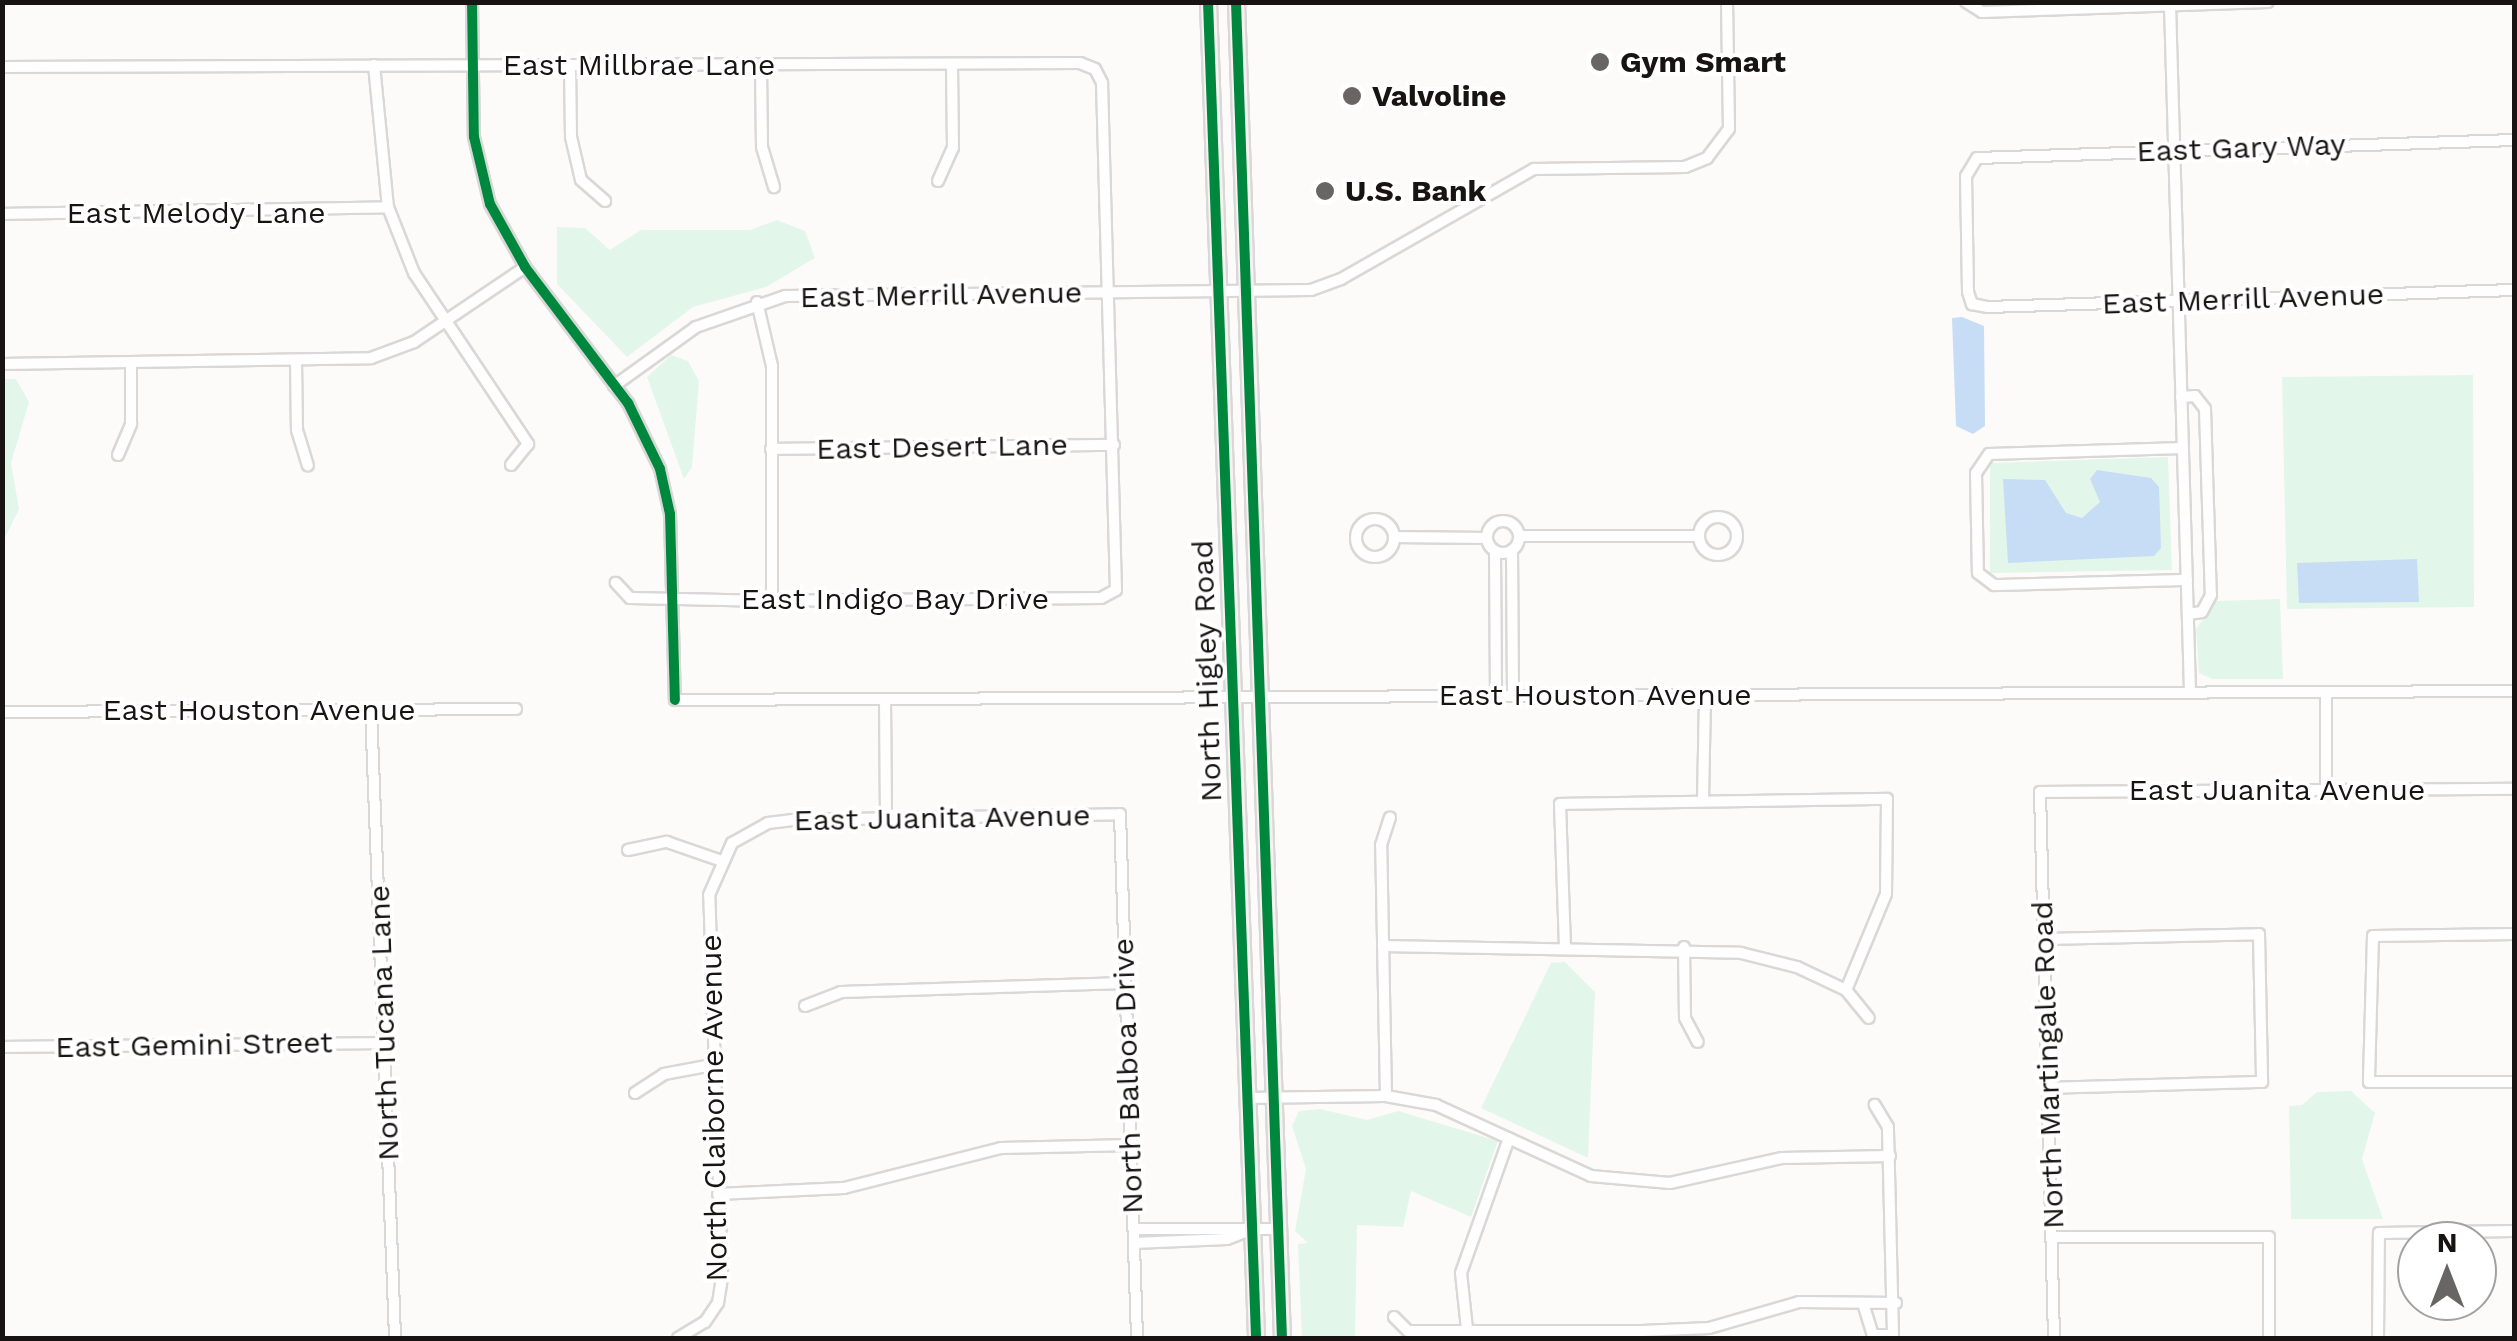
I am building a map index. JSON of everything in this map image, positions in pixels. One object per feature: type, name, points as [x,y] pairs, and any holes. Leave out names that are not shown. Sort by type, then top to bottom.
[{"type":"main road","name":"North Higley Road","points":[[1208,2],[1260,696],[1282,1338]]},
{"type":"main road","name":"North Higley Road","points":[[1236,2],[1233,696],[1256,1338]]},
{"type":"street","points":[[472,2],[472,64],[484,182],[525,267],[614,386],[660,469],[670,514],[673,600]]},
{"type":"street","points":[[1232,293],[1330,284],[1534,170],[1686,167],[1707,158],[1729,129],[1728,2]]},
{"type":"street","points":[[1968,6],[2268,2]]},
{"type":"street","points":[[2170,5],[2190,693]]},
{"type":"street","points":[[570,64],[571,137],[581,180],[606,201]]},
{"type":"street","points":[[938,181],[952,148],[952,64]]},
{"type":"street","name":"East Millbrae Lane","points":[[2,67],[952,64],[1095,68],[1102,83],[1110,293]]},
{"type":"street","points":[[374,66],[388,207],[414,273],[528,444],[511,466]]},
{"type":"street","points":[[761,66],[762,147],[774,186]]},
{"type":"street","name":"East Gary Way","points":[[1972,304],[1966,176],[1977,158],[2514,140]]},
{"type":"street","name":"East Melody Lane","points":[[2,214],[388,207]]},
{"type":"street","points":[[2,364],[371,358],[446,323],[525,267]]},
{"type":"street","name":"East Merrill Avenue","points":[[1972,304],[2178,302],[2514,290]]},
{"type":"street","name":"East Merrill Avenue","points":[[614,386],[696,328],[756,302],[836,292],[1232,293]]},
{"type":"street","points":[[1110,293],[1114,445]]},
{"type":"street","points":[[756,302],[772,366],[772,602]]},
{"type":"street","points":[[296,361],[297,430],[308,465]]},
{"type":"street","points":[[118,455],[131,424],[132,363]]},
{"type":"street","points":[[2181,397],[2196,396],[2205,408],[2210,595],[2202,612],[2188,614]]},
{"type":"street","name":"East Desert Lane","points":[[771,450],[1114,445]]},
{"type":"street","name":"East Indigo Bay Drive","points":[[616,583],[630,598],[673,600],[1101,598],[1116,590],[1114,445]]},
{"type":"street","points":[[2183,448],[1989,454],[1982,463],[1977,513],[1984,582],[2187,580]]},
{"type":"street","points":[[1394,537],[1486,538],[1502,521],[1519,536],[1699,536]]},
{"type":"street","points":[[1513,696],[1512,550],[1519,536]]},
{"type":"street","points":[[1486,538],[1495,551],[1496,696]]},
{"type":"street","points":[[1495,551],[1512,550]]},
{"type":"street","name":"East Houston Avenue","points":[[673,600],[675,700],[2514,691]]},
{"type":"street","points":[[2326,693],[2326,790]]},
{"type":"street","points":[[1704,694],[1704,801]]},
{"type":"street","points":[[885,700],[886,820]]},
{"type":"street","name":"North Tucana Lane","points":[[371,708],[395,1338]]},
{"type":"street","name":"East Houston Avenue","points":[[2,712],[516,709]]},
{"type":"street","name":"East Juanita Avenue","points":[[2040,792],[2514,790]]},
{"type":"street","name":"North Martingale Road","points":[[2040,792],[2054,1338]]},
{"type":"street","points":[[1564,948],[1560,804],[1887,798],[1886,894],[1846,990]]},
{"type":"street","name":"East Juanita Avenue","points":[[719,860],[732,843],[768,823],[1120,814]]},
{"type":"street","name":"North Balboa Drive","points":[[1120,814],[1138,1338]]},
{"type":"street","points":[[1386,1096],[1381,845],[1390,817]]},
{"type":"street","points":[[628,850],[666,842],[719,860]]},
{"type":"street","name":"North Claiborne Avenue","points":[[678,1338],[705,1322],[718,1303],[709,896],[719,860]]},
{"type":"street","points":[[2044,939],[2259,934],[2262,1082],[2049,1088]]},
{"type":"street","points":[[2514,934],[2373,936],[2368,1082],[2514,1082]]},
{"type":"street","points":[[1383,946],[1684,948],[1778,962],[1846,990],[1869,1018]]},
{"type":"street","points":[[1684,948],[1685,1018],[1698,1042]]},
{"type":"street","points":[[805,1006],[841,992],[1125,984]]},
{"type":"street","name":"East Gemini Street","points":[[2,1046],[385,1043]]},
{"type":"street","points":[[635,1093],[664,1074],[712,1064]]},
{"type":"street","points":[[1247,1098],[1386,1096],[1436,1105],[1591,1176],[1670,1183],[1782,1158],[1890,1156]]},
{"type":"street","points":[[1863,1303],[1866,1326],[1882,1337],[1897,1330],[1888,1127],[1875,1106]]},
{"type":"street","points":[[1466,1329],[1460,1272],[1509,1138]]},
{"type":"street","points":[[718,1194],[844,1188],[1001,1148],[1131,1146]]},
{"type":"street","points":[[1134,1229],[1279,1228]]},
{"type":"street","points":[[1134,1243],[1227,1239],[1252,1230]]},
{"type":"street","points":[[2378,1338],[2378,1233],[2514,1231]]},
{"type":"street","points":[[2053,1237],[2269,1237],[2269,1338]]},
{"type":"street","points":[[1394,1317],[1408,1332],[1466,1329],[1642,1335],[1709,1328],[1799,1302],[1896,1304]]},
{"type":"green space","points":[[777,220],[805,231],[815,258],[766,287],[693,307],[627,357],[557,284],[557,227],[585,228],[610,250],[641,230],[750,230]]},
{"type":"green space","points":[[671,355],[688,361],[699,381],[692,467],[684,479],[647,377]]},
{"type":"green space","points":[[2473,375],[2474,607],[2287,609],[2282,377]]},
{"type":"green space","points":[[3,379],[16,379],[29,402],[11,463],[19,509],[3,542]]},
{"type":"green space","points":[[2168,457],[2172,570],[1990,573],[1990,463]]},
{"type":"green space","points":[[2280,599],[2283,679],[2212,679],[2199,673],[2196,629],[2216,601]]},
{"type":"green space","points":[[1565,962],[1595,992],[1588,1158],[1481,1108],[1551,963]]},
{"type":"green space","points":[[2351,1091],[2375,1113],[2362,1159],[2383,1219],[2291,1219],[2289,1106],[2302,1105],[2317,1092]]},
{"type":"green space","points":[[1320,1109],[1367,1120],[1398,1111],[1498,1141],[1471,1217],[1411,1191],[1403,1227],[1357,1225],[1355,1338],[1302,1338],[1298,1244],[1308,1243],[1295,1231],[1306,1169],[1292,1126],[1299,1111]]},
{"type":"water","points":[[1962,317],[1984,326],[1985,426],[1973,434],[1956,426],[1952,318]]},
{"type":"water","points":[[2097,470],[2151,478],[2159,487],[2161,548],[2154,556],[2008,563],[2003,479],[2045,480],[2066,513],[2082,518],[2100,502],[2090,479]]},
{"type":"water","points":[[2417,559],[2419,602],[2299,603],[2297,563]]},
{"type":"cycle path","points":[[472,2],[474,137],[490,204],[525,267],[628,403],[660,469],[670,514],[675,700]]},
{"type":"cycle path","points":[[1208,2],[1256,1338]]},
{"type":"cycle path","points":[[1236,2],[1282,1338]]},
{"type":"place","name":"Gym Smart","points":[[1600,62]]},
{"type":"place","name":"Valvoline","points":[[1352,96]]},
{"type":"place","name":"U.S. Bank","points":[[1325,191]]}]
